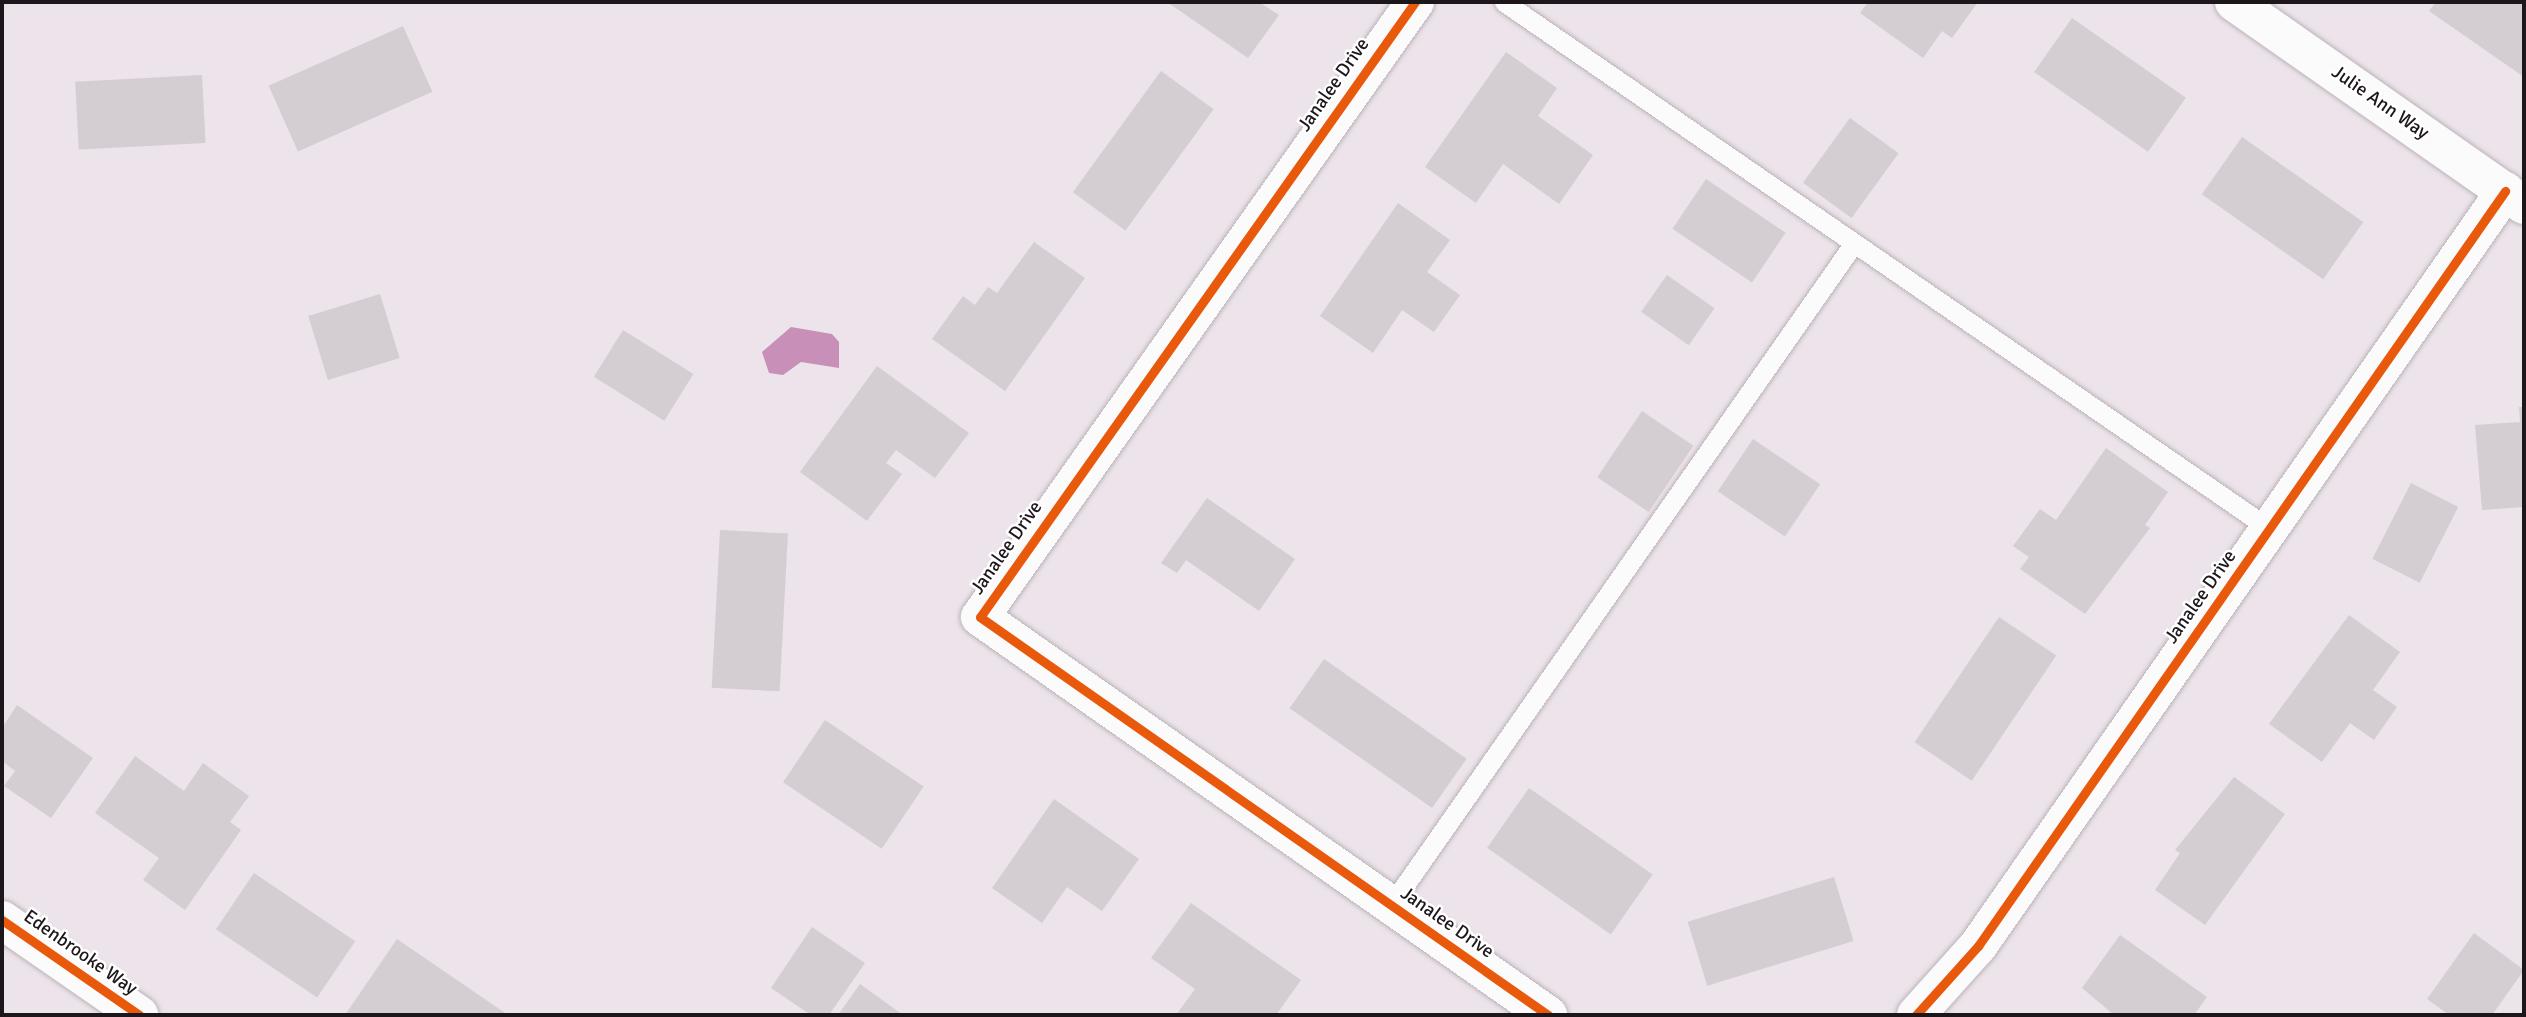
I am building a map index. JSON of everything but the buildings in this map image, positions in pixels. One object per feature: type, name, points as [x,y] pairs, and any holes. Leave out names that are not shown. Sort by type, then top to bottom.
[{"type":"street","name":"Janalee Drive","points":[[1415,2],[980,617],[1548,1015]]},
{"type":"street","name":"Julie Ann Way","points":[[2234,2],[2514,198]]},
{"type":"street","name":"Janalee Drive","points":[[1916,1015],[1978,946],[2270,530],[2514,198]]},
{"type":"street","name":"Edenbrooke Way","points":[[2,920],[139,1015]]},
{"type":"lane","points":[[1504,2],[2270,530]]},
{"type":"lane","points":[[1391,905],[1854,243]]},
{"type":"shaded area","points":[[791,327],[832,334],[839,342],[839,368],[801,362],[783,375],[769,373],[762,352]]},
{"type":"cycle path","points":[[1415,2],[980,617],[1548,1015]]},
{"type":"cycle path","points":[[1916,1015],[1978,946],[2505,191]]},
{"type":"cycle path","points":[[2,920],[139,1015]]}]
